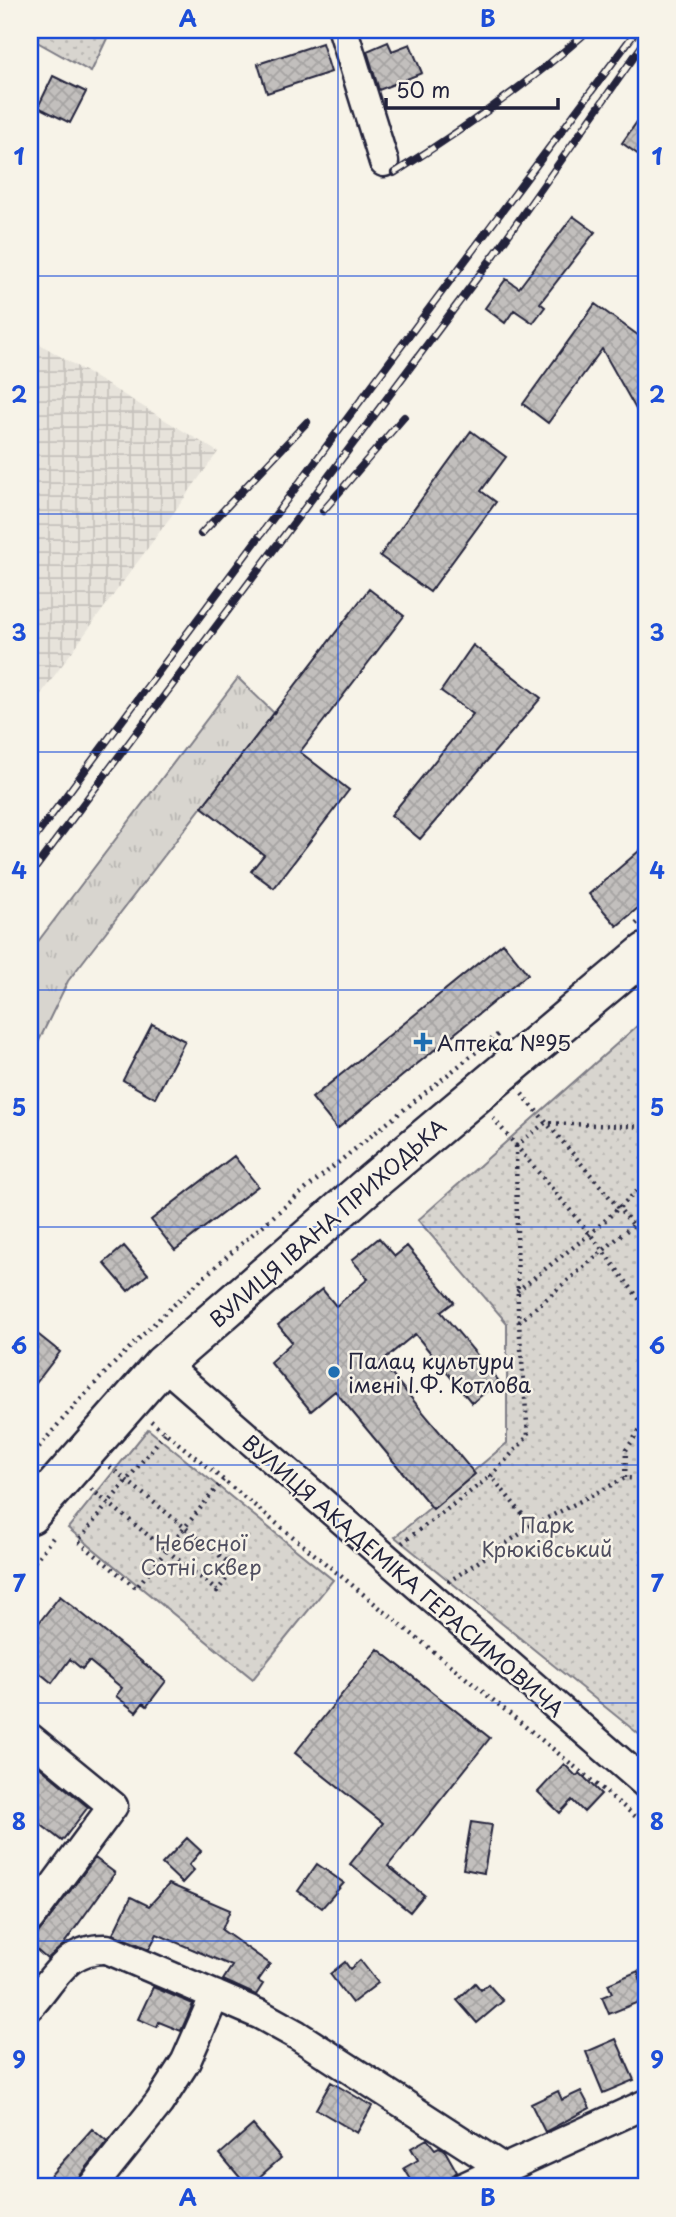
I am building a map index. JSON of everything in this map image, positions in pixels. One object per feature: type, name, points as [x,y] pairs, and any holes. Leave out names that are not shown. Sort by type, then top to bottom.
[{"type":"main road","name":"ВУЛИЦЯ ІВАНА ПРИХОДЬКА","points":[[30,1515],[163,1364],[371,1183],[646,953]]},
{"type":"street","points":[[343,30],[384,162]]},
{"type":"street","name":"ВУЛИЦЯ АКАДЕМІКА ГЕРАСИМОВИЧА","points":[[163,1364],[646,1784]]},
{"type":"street","points":[[30,1738],[113,1806],[30,1918]]},
{"type":"street","points":[[32,2003],[75,1955],[94,1948],[107,1949],[215,1995],[297,2035],[503,2168]]},
{"type":"street","points":[[92,2187],[159,2103],[186,2061],[215,1995]]},
{"type":"street","points":[[464,2187],[646,2104]]},
{"type":"path","points":[[520,1092],[544,1124],[621,1207],[646,1240]]},
{"type":"path","points":[[491,1117],[604,1251],[646,1308]]},
{"type":"path","points":[[516,1146],[544,1124],[646,1127]]},
{"type":"path","points":[[395,1548],[491,1476],[528,1436],[517,1292],[516,1146]]},
{"type":"path","points":[[517,1292],[590,1234],[646,1183]]},
{"type":"path","points":[[519,1323],[646,1214]]},
{"type":"path","points":[[148,1418],[646,1825]]},
{"type":"path","points":[[625,1478],[626,1450],[646,1421]]},
{"type":"path","points":[[165,1433],[78,1541],[136,1588],[223,1480]]},
{"type":"path","points":[[91,1489],[217,1591],[235,1568],[109,1466]]},
{"type":"path","points":[[491,1476],[532,1526]]},
{"type":"path","points":[[444,1585],[532,1526],[625,1478],[646,1479]]},
{"type":"shaded area","points":[[30,338],[218,452],[30,709]]},
{"type":"green space","points":[[30,30],[111,30],[91,72],[30,38]]},
{"type":"green space","points":[[238,678],[274,713],[68,981],[30,1059],[30,952]]},
{"type":"green space","name":"Парк Крюківський","points":[[646,1018],[646,1740],[395,1537],[507,1443],[507,1323],[418,1220]]},
{"type":"green space","name":"Небесної Сотні сквер","points":[[148,1429],[333,1580],[253,1679],[68,1528]]},
{"type":"building","points":[[388,42],[392,51],[410,44],[422,73],[379,90],[367,51]]},
{"type":"building","points":[[322,43],[331,72],[267,93],[258,64]]},
{"type":"building","points":[[53,76],[86,92],[70,123],[38,107]]},
{"type":"building","points":[[646,109],[646,160],[622,143]]},
{"type":"building","points":[[573,216],[595,232],[540,303],[545,307],[533,323],[514,310],[505,323],[485,308],[506,279],[519,288]]},
{"type":"building","points":[[595,304],[646,341],[646,427],[602,349],[548,423],[523,404]]},
{"type":"building","points":[[471,431],[506,457],[481,491],[496,502],[430,592],[380,556]]},
{"type":"building","points":[[369,589],[404,616],[300,752],[349,790],[274,888],[251,871],[264,855],[202,807]]},
{"type":"building","points":[[473,645],[541,698],[420,839],[391,815],[473,714],[441,691]]},
{"type":"building","points":[[646,845],[646,901],[617,926],[589,894]]},
{"type":"building","points":[[503,943],[528,974],[337,1129],[312,1098]]},
{"type":"building","points":[[152,1024],[185,1041],[155,1098],[123,1080]]},
{"type":"building","points":[[234,1156],[258,1186],[175,1250],[151,1220]]},
{"type":"building","name":"Палац культури імені І.Ф. Котлова","points":[[379,1238],[395,1256],[407,1246],[454,1302],[441,1312],[499,1381],[472,1403],[415,1334],[381,1362],[475,1474],[433,1509],[335,1391],[311,1411],[270,1362],[292,1342],[278,1325],[322,1289],[336,1306],[368,1279],[352,1260]]},
{"type":"building","points":[[124,1246],[148,1274],[128,1291],[104,1263]]},
{"type":"building","points":[[30,1328],[60,1352],[30,1391]]},
{"type":"building","points":[[60,1596],[166,1681],[147,1706],[143,1703],[136,1712],[116,1696],[122,1688],[89,1661],[82,1669],[70,1659],[52,1683],[30,1665],[30,1634]]},
{"type":"building","points":[[378,1649],[490,1738],[388,1866],[424,1895],[410,1912],[350,1864],[383,1823],[295,1753]]},
{"type":"building","points":[[30,1759],[88,1807],[62,1841],[30,1816]]},
{"type":"building","points":[[564,1764],[576,1776],[580,1773],[601,1794],[584,1812],[572,1800],[560,1813],[538,1792]]},
{"type":"building","points":[[471,1822],[492,1825],[484,1873],[463,1869]]},
{"type":"building","points":[[187,1838],[201,1851],[189,1865],[194,1870],[182,1883],[162,1864]]},
{"type":"building","points":[[95,1858],[115,1873],[63,1945],[47,1959],[30,1944]]},
{"type":"building","points":[[317,1864],[344,1883],[322,1908],[298,1891]]},
{"type":"building","points":[[169,1884],[230,1910],[222,1930],[270,1964],[258,1981],[263,1984],[256,1995],[223,1980],[232,1966],[157,1934],[149,1949],[113,1934],[131,1897],[149,1906]]},
{"type":"building","points":[[360,1960],[378,1983],[352,2003],[330,1974],[345,1962],[350,1969]]},
{"type":"building","points":[[638,1971],[646,1999],[609,2014],[602,1997],[612,1993],[608,1984]]},
{"type":"building","points":[[475,1983],[481,1990],[488,1984],[503,2001],[477,2023],[457,2000]]},
{"type":"building","points":[[153,1987],[193,2004],[181,2031],[159,2022],[157,2027],[138,2019]]},
{"type":"building","points":[[616,2039],[634,2080],[603,2093],[586,2052]]},
{"type":"building","points":[[331,2082],[372,2106],[357,2133],[316,2109]]},
{"type":"building","points":[[558,2091],[562,2100],[581,2091],[590,2108],[545,2132],[531,2104]]},
{"type":"building","points":[[253,2125],[281,2158],[248,2187],[220,2154]]},
{"type":"building","points":[[92,2129],[107,2142],[79,2177],[76,2187],[40,2187]]},
{"type":"building","points":[[427,2139],[435,2149],[444,2149],[457,2172],[437,2187],[429,2178],[415,2186],[404,2168],[418,2160],[411,2148]]},
{"type":"railway","points":[[394,173],[494,106],[589,30]]},
{"type":"railway","points":[[30,844],[637,30]]},
{"type":"railway","points":[[30,875],[495,254],[646,40]]},
{"type":"railway","points":[[323,511],[404,417]]},
{"type":"railway","points":[[201,534],[307,422]]},
{"type":"place","name":"Аптека №95","points":[[423,1042]]},
{"type":"place","name":"Палац культури імені І.Ф. Котлова","points":[[334,1372]]}]
